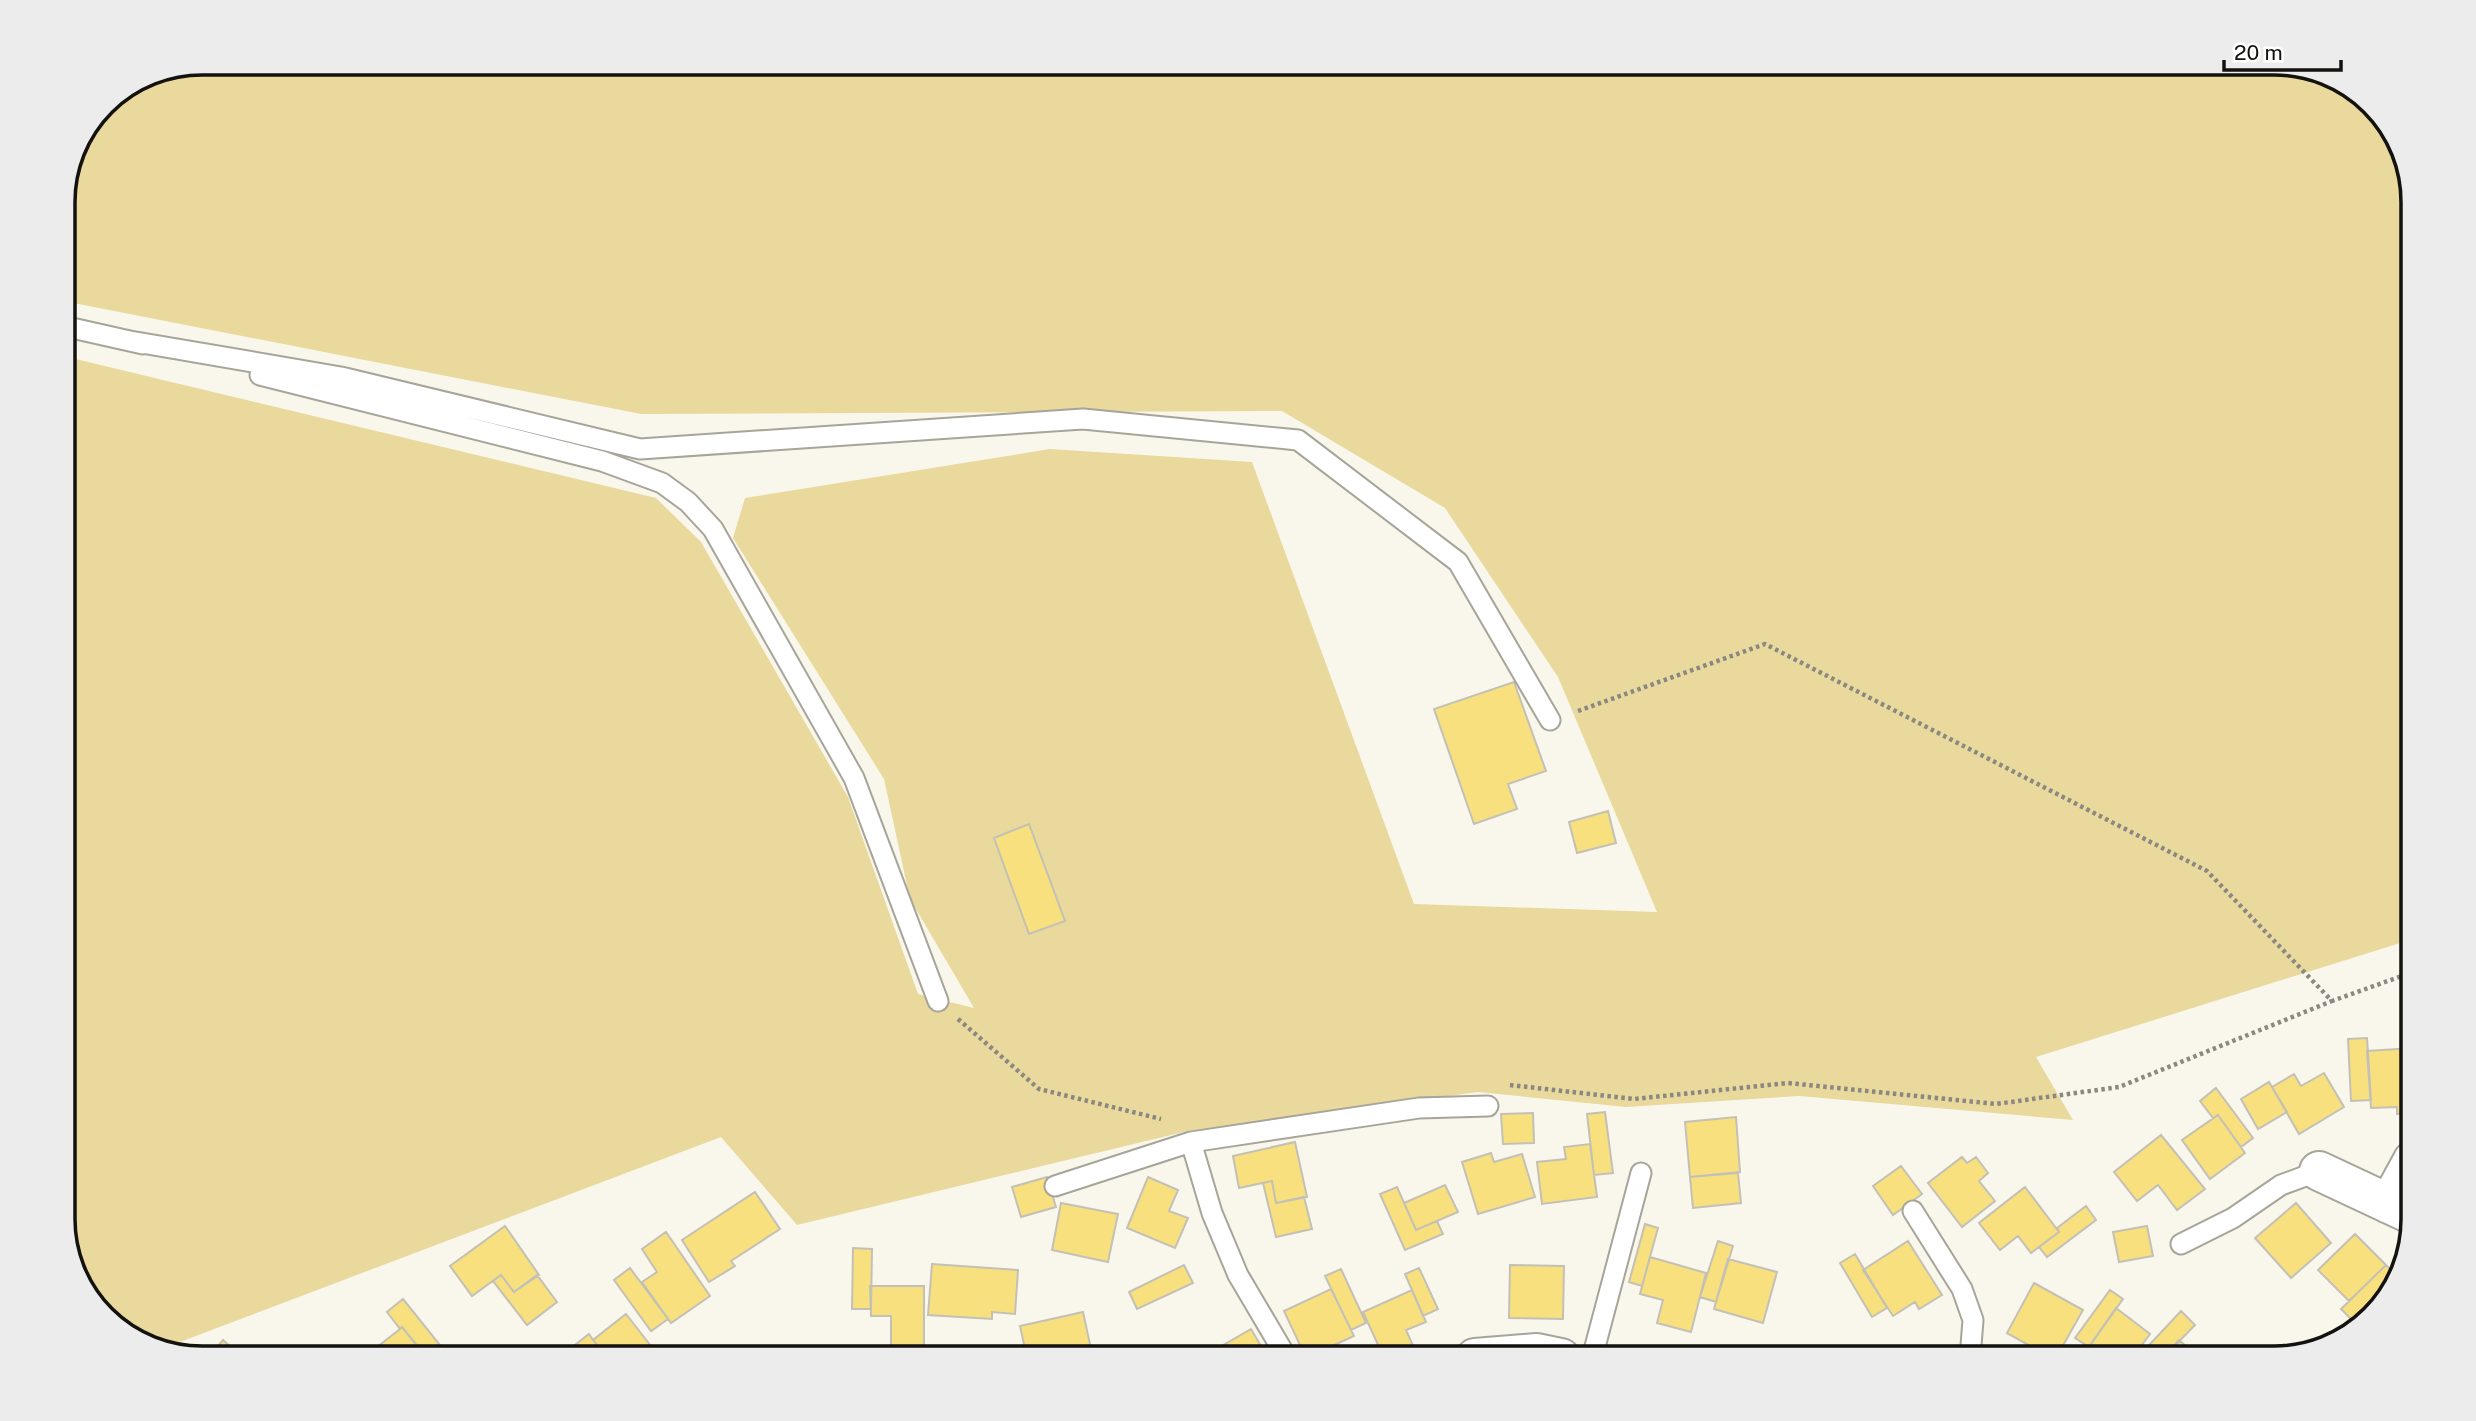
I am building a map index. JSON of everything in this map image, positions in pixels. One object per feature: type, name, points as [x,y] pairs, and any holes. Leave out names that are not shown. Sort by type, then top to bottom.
[{"type":"street","points":[[2319,1171],[2401,1210]]},
{"type":"lane","points":[[76,329],[602,461],[662,483],[688,502],[713,528],[854,778],[938,1002]]},
{"type":"lane","points":[[130,341],[341,377],[640,449],[1083,419],[1298,440],[1458,562],[1550,720]]},
{"type":"lane","points":[[1055,1186],[1191,1142],[1419,1108],[1488,1106]]},
{"type":"lane","points":[[1191,1142],[1212,1213],[1238,1275],[1280,1346]]},
{"type":"lane","points":[[2181,1244],[2233,1217],[2281,1185],[2319,1171]]},
{"type":"lane","points":[[1595,1346],[1641,1173]]},
{"type":"lane","points":[[1913,1211],[1962,1289],[1973,1320],[1971,1346]]},
{"type":"path","points":[[1550,720],[1765,644],[2207,871],[2332,1001]]},
{"type":"path","points":[[1503,1085],[1634,1099],[1788,1083],[1996,1104],[2119,1087],[2332,1001],[2401,976]]},
{"type":"path","points":[[938,1002],[1039,1088],[1172,1122]]},
{"type":"shaded area","points":[[202,75],[2274,75],[2307,80],[2337,92],[2369,119],[2388,146],[2394,161],[2400,194],[2401,943],[2036,1057],[2073,1120],[1799,1096],[1626,1107],[1478,1092],[1188,1131],[797,1225],[721,1137],[177,1343],[139,1329],[112,1309],[88,1275],[82,1260],[76,1227],[76,359],[656,498],[701,542],[848,797],[918,994],[974,1008],[910,899],[884,779],[733,538],[745,498],[1050,449],[1252,462],[1414,904],[1657,912],[1558,677],[1445,508],[1282,411],[641,414],[76,304],[76,194],[82,161],[88,146],[102,125],[119,107],[146,88],[186,76]],"holes":[[[1029,824],[1065,920],[1029,934],[994,838]]]},
{"type":"building","points":[[1514,682],[1546,771],[1508,784],[1517,809],[1474,824],[1434,709]]},
{"type":"building","points":[[1608,811],[1616,843],[1577,853],[1569,822]]},
{"type":"building","points":[[1029,824],[1065,921],[1029,934],[994,838]]},
{"type":"building","points":[[2367,1038],[2371,1100],[2351,1101],[2348,1039]]},
{"type":"building","points":[[2401,1049],[2401,1114],[2397,1114],[2397,1107],[2371,1108],[2367,1051]]},
{"type":"building","points":[[2324,1073],[2344,1107],[2299,1134],[2272,1087],[2294,1074],[2301,1086]]},
{"type":"building","points":[[2269,1082],[2287,1112],[2258,1129],[2241,1099]]},
{"type":"building","points":[[2216,1088],[2253,1138],[2241,1147],[2218,1115],[2213,1118],[2200,1101]]},
{"type":"building","points":[[1605,1112],[1613,1173],[1594,1175],[1587,1114]]},
{"type":"building","points":[[1533,1113],[1534,1143],[1503,1144],[1501,1114]]},
{"type":"building","points":[[2218,1115],[2245,1153],[2210,1179],[2182,1140]]},
{"type":"building","points":[[1736,1117],[1740,1172],[1690,1177],[1685,1122]]},
{"type":"building","points":[[2161,1135],[2205,1189],[2177,1210],[2158,1185],[2137,1201],[2114,1172]]},
{"type":"building","points":[[1295,1142],[1307,1197],[1276,1203],[1272,1181],[1239,1188],[1233,1156]]},
{"type":"building","points":[[1590,1144],[1597,1197],[1542,1204],[1537,1162],[1566,1159],[1564,1147]]},
{"type":"building","points":[[1491,1153],[1494,1162],[1522,1154],[1535,1197],[1478,1214],[1462,1162]]},
{"type":"building","points":[[1962,1157],[1967,1163],[1976,1157],[1988,1173],[1979,1181],[1995,1201],[1962,1227],[1928,1183]]},
{"type":"building","points":[[1901,1166],[1922,1194],[1893,1215],[1873,1186]]},
{"type":"building","points":[[1738,1173],[1741,1203],[1693,1208],[1690,1177]]},
{"type":"building","points":[[1047,1177],[1056,1207],[1021,1217],[1012,1187]]},
{"type":"building","points":[[1148,1177],[1178,1190],[1169,1211],[1188,1218],[1175,1248],[1127,1228]]},
{"type":"building","points":[[1272,1181],[1276,1203],[1304,1197],[1312,1229],[1276,1237],[1263,1183]]},
{"type":"building","points":[[1445,1185],[1458,1212],[1416,1230],[1404,1203]]},
{"type":"building","points":[[1397,1187],[1416,1230],[1437,1221],[1443,1234],[1405,1250],[1380,1194]]},
{"type":"building","points":[[2025,1187],[2059,1232],[2031,1253],[2018,1236],[2000,1250],[1979,1223]]},
{"type":"building","points":[[755,1192],[780,1229],[731,1261],[735,1266],[709,1282],[682,1240]]},
{"type":"building","points":[[1061,1203],[1118,1214],[1108,1262],[1052,1250]]},
{"type":"building","points":[[2296,1203],[2331,1243],[2291,1278],[2255,1238]]},
{"type":"building","points":[[2086,1206],[2096,1220],[2047,1257],[2039,1247],[2059,1232],[2057,1228]]},
{"type":"building","points":[[1645,1224],[1658,1228],[1642,1286],[1629,1282]]},
{"type":"building","points":[[505,1226],[539,1275],[514,1292],[501,1275],[472,1296],[450,1266]]},
{"type":"building","points":[[2147,1226],[2153,1256],[2119,1262],[2113,1232]]},
{"type":"building","points":[[666,1232],[710,1296],[671,1323],[642,1282],[657,1272],[642,1249]]},
{"type":"building","points":[[2355,1234],[2386,1265],[2349,1301],[2318,1270]]},
{"type":"building","points":[[1718,1241],[1733,1246],[1716,1302],[1700,1297]]},
{"type":"building","points":[[1908,1241],[1942,1295],[1919,1309],[1915,1302],[1893,1316],[1863,1270]]},
{"type":"building","points":[[853,1248],[872,1249],[871,1309],[852,1309]]},
{"type":"building","points":[[1855,1254],[1887,1308],[1872,1317],[1840,1263]]},
{"type":"building","points":[[1650,1257],[1706,1273],[1691,1332],[1657,1323],[1663,1300],[1640,1294]]},
{"type":"building","points":[[1728,1259],[1777,1272],[1763,1323],[1714,1309]]},
{"type":"building","points":[[932,1264],[1018,1270],[1015,1314],[992,1312],[992,1319],[928,1315]]},
{"type":"building","points":[[1184,1265],[1193,1283],[1137,1309],[1129,1292]]},
{"type":"building","points":[[1510,1265],[1564,1266],[1563,1319],[1509,1318]]},
{"type":"building","points":[[2386,1265],[2390,1269],[2384,1282],[2361,1311],[2351,1319],[2341,1309]]},
{"type":"building","points":[[630,1268],[668,1319],[651,1331],[614,1280]]},
{"type":"building","points":[[1419,1268],[1438,1309],[1423,1316],[1405,1274]]},
{"type":"building","points":[[1341,1269],[1366,1323],[1351,1330],[1325,1276]]},
{"type":"building","points":[[501,1275],[514,1292],[537,1275],[557,1302],[527,1325],[493,1281]]},
{"type":"building","points":[[2034,1283],[2083,1310],[2063,1346],[2030,1346],[2007,1333]]},
{"type":"building","points":[[870,1286],[924,1286],[924,1346],[891,1346],[891,1316],[871,1316]]},
{"type":"building","points":[[1331,1289],[1354,1336],[1332,1346],[1300,1346],[1284,1311]]},
{"type":"building","points":[[1412,1290],[1426,1322],[1406,1330],[1413,1346],[1379,1346],[1363,1312]]},
{"type":"building","points":[[2110,1290],[2123,1299],[2090,1346],[2075,1338]]},
{"type":"building","points":[[403,1299],[441,1346],[417,1346],[387,1312]]},
{"type":"building","points":[[2116,1308],[2150,1334],[2141,1346],[2089,1346]]},
{"type":"building","points":[[2181,1311],[2195,1325],[2175,1346],[2148,1346]]},
{"type":"building","points":[[1083,1312],[1090,1346],[1024,1346],[1020,1326]]},
{"type":"building","points":[[626,1314],[651,1346],[598,1346],[593,1340]]},
{"type":"building","points":[[402,1327],[417,1346],[378,1346]]},
{"type":"building","points":[[1251,1329],[1261,1346],[1222,1346]]},
{"type":"building","points":[[589,1334],[598,1346],[576,1346]]},
{"type":"building","points":[[223,1340],[230,1346],[218,1346]]},
{"type":"building","points":[[2179,1340],[2186,1346],[2174,1346]]}]
